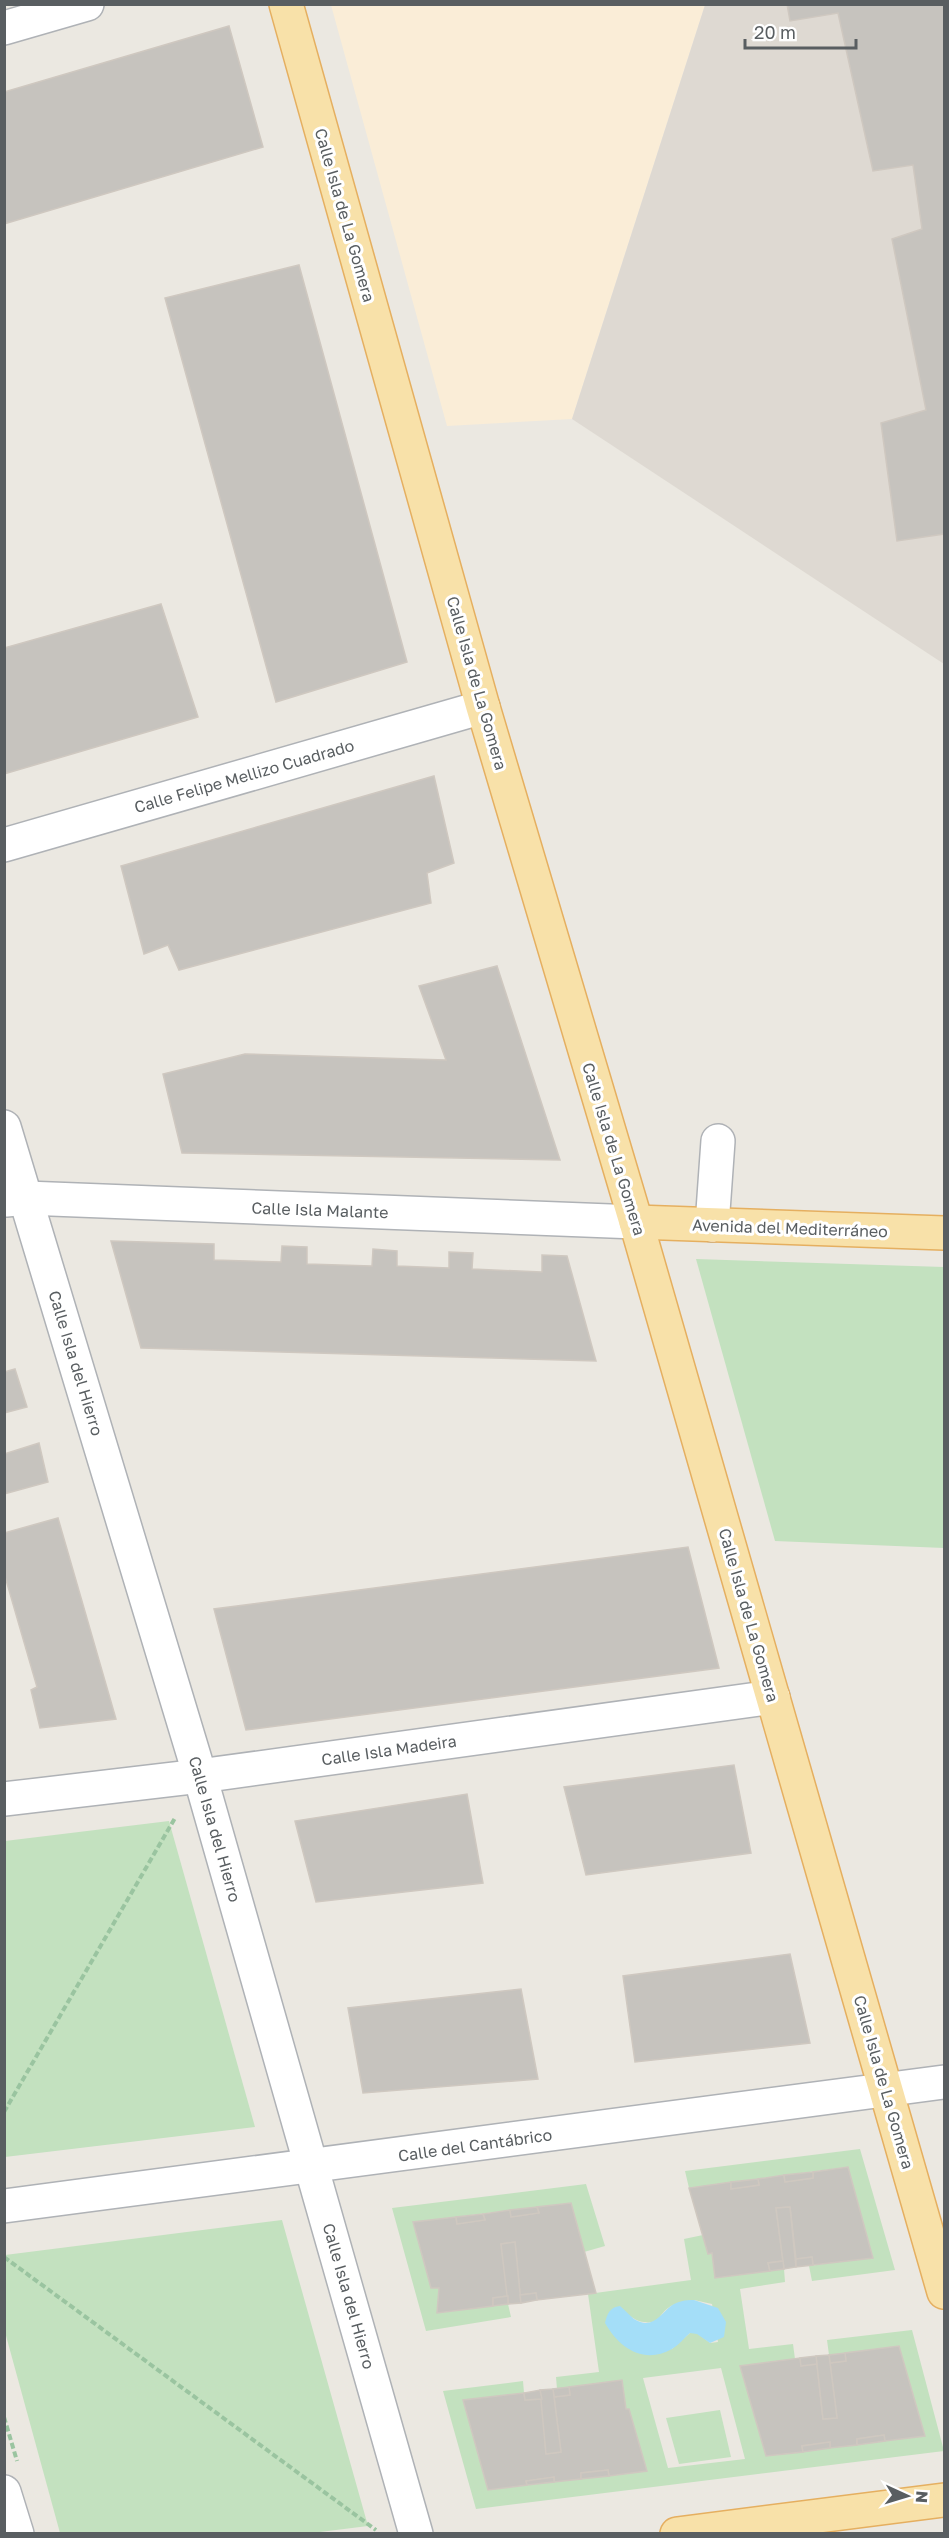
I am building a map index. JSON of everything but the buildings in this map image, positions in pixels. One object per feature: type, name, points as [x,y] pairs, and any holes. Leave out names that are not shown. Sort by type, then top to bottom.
[{"type":"main road","name":"Calle Isla de La Gomera","points":[[286,4],[483,707],[636,1222],[945,2292]]},
{"type":"main road","name":"Avenida del Mediterráneo","points":[[636,1222],[945,1233]]},
{"type":"main road","points":[[677,2534],[945,2500]]},
{"type":"street","points":[[4,28],[87,4]]},
{"type":"street","name":"Calle Felipe Mellizo Cuadrado","points":[[4,845],[483,707]]},
{"type":"street","name":"Calle Isla del Hierro","points":[[4,1127],[15,1199],[200,1776],[416,2534]]},
{"type":"street","points":[[712,1225],[718,1141]]},
{"type":"street","name":"Calle Isla Malante","points":[[15,1199],[636,1222]]},
{"type":"street","name":"Calle Isla Madeira","points":[[4,1799],[200,1776],[773,1697]]},
{"type":"street","name":"Calle del Cantábrico","points":[[4,2206],[945,2082]]},
{"type":"street","points":[[4,2492],[17,2534]]},
{"type":"path","points":[[4,2112],[200,1776]]},
{"type":"path","points":[[4,2257],[382,2534]]},
{"type":"shaded area","points":[[331,5],[705,5],[572,419],[447,426]]},
{"type":"shaded area","points":[[705,5],[944,5],[944,664],[572,419]]},
{"type":"green space","points":[[696,1259],[944,1267],[944,1548],[775,1541]]},
{"type":"green space","points":[[169,1821],[255,2127],[5,2157],[5,1841]]},
{"type":"green space","points":[[860,2149],[895,2270],[812,2281],[809,2266],[873,2257],[847,2167],[689,2188],[685,2171]]},
{"type":"green space","points":[[586,2184],[605,2246],[584,2252],[570,2203],[413,2222],[431,2287],[439,2288],[438,2313],[508,2304],[511,2317],[426,2331],[392,2208]]},
{"type":"green space","points":[[282,2220],[368,2526],[304,2534],[60,2533],[5,2332],[5,2255]]},
{"type":"green space","points":[[703,2235],[708,2254],[712,2253],[715,2278],[784,2269],[785,2282],[740,2289],[749,2349],[793,2344],[795,2359],[740,2366],[766,2456],[925,2436],[899,2346],[829,2355],[827,2340],[912,2330],[944,2451],[476,2509],[443,2391],[523,2381],[524,2393],[463,2400],[488,2490],[646,2471],[629,2409],[626,2409],[622,2381],[557,2389],[556,2377],[599,2372],[588,2294],[691,2280],[684,2239]],"holes":[[[694,2300],[712,2304],[718,2342],[710,2343],[697,2333],[690,2333],[672,2349],[615,2307],[639,2321],[651,2322],[671,2306]],[[721,2368],[745,2459],[668,2468],[643,2378]]]},
{"type":"green space","points":[[720,2410],[731,2457],[679,2464],[666,2418]]},
{"type":"water","points":[[694,2300],[718,2308],[726,2322],[724,2337],[710,2343],[697,2334],[690,2333],[677,2346],[662,2354],[642,2354],[617,2340],[605,2323],[610,2312],[620,2306],[634,2319],[646,2323],[656,2320],[676,2303]]}]
